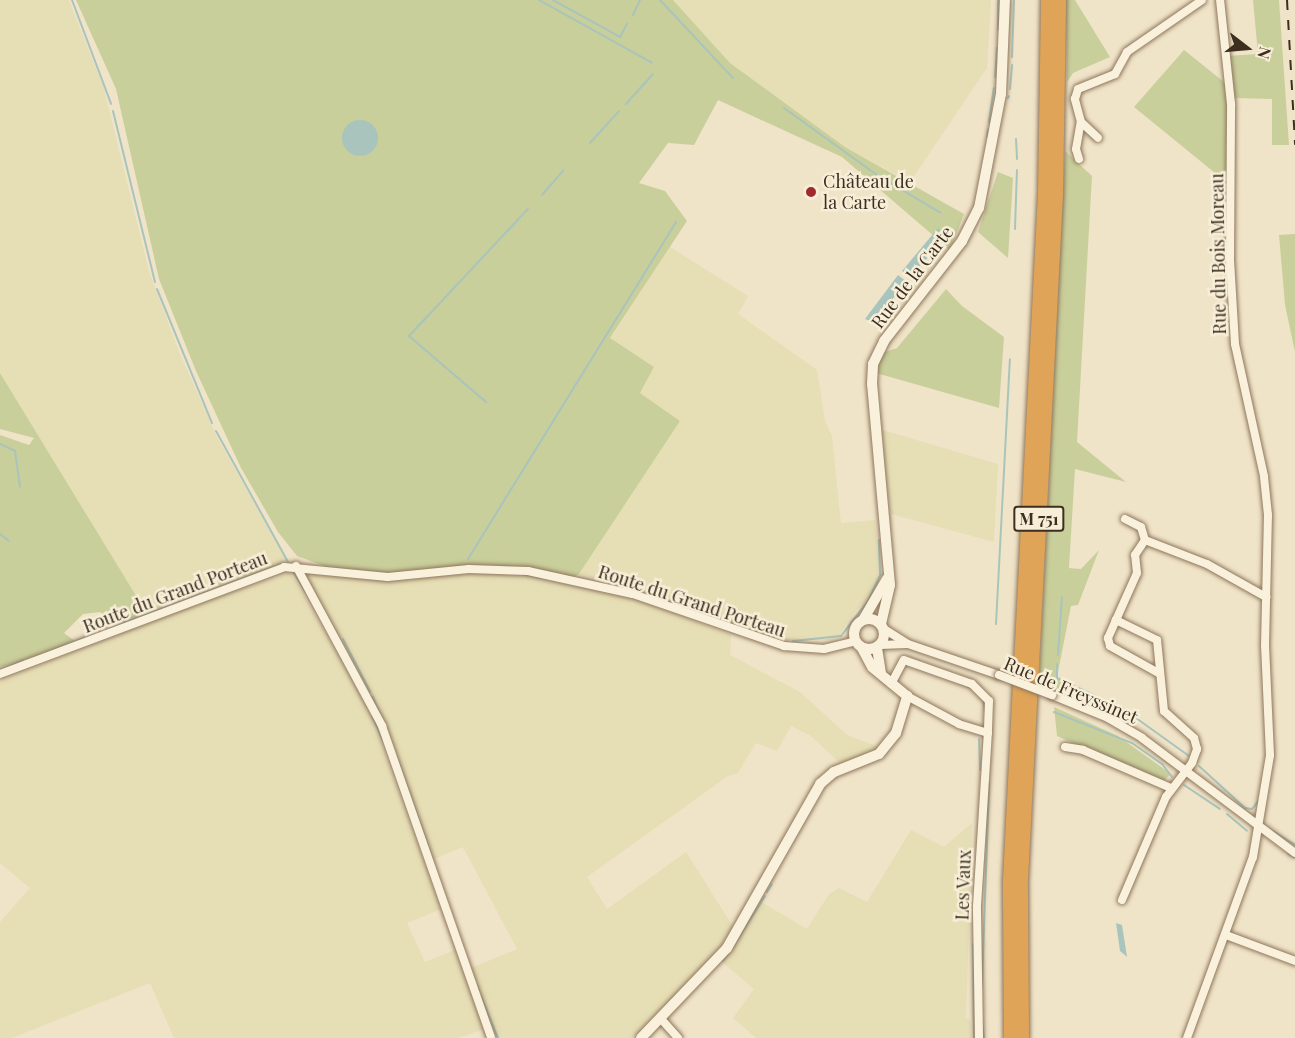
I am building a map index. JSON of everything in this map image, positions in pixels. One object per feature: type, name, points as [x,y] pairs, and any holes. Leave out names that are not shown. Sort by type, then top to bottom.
[{"type":"highway","name":"M 751","points":[[1011,1038],[1010,880],[1045,195],[1048,0]]},
{"type":"highway","name":"M 751","points":[[1022,1038],[1021,880],[1056,195],[1059,0]]},
{"type":"street","name":"Rue de la Carte","points":[[878,646],[883,627],[889,576],[872,384],[873,363],[884,341],[972,225],[993,148],[1003,72],[1005,0]]},
{"type":"street","points":[[1081,157],[1076,149],[1081,122],[1075,99],[1078,89],[1115,74],[1127,52],[1202,0]]},
{"type":"street","name":"Rue du Bois Moreau","points":[[1187,1038],[1226,935],[1259,828],[1270,755],[1266,597],[1269,525],[1264,479],[1239,367],[1231,300],[1231,104],[1220,0]]},
{"type":"street","points":[[1081,122],[1098,138]]},
{"type":"street","points":[[1125,519],[1141,527],[1145,540]]},
{"type":"street","points":[[1145,540],[1207,564],[1266,597]]},
{"type":"street","points":[[1145,540],[1135,555],[1137,573],[1108,638],[1110,646],[1160,674]]},
{"type":"street","points":[[296,566],[382,726],[491,1038]]},
{"type":"street","name":"Route du Grand Porteau","points":[[0,674],[264,572],[296,566],[388,577],[469,569],[528,571],[633,594],[784,646],[824,649],[859,644]]},
{"type":"street","points":[[889,576],[863,620],[855,626],[859,644],[868,662],[907,696],[959,724],[988,733]]},
{"type":"street","points":[[863,620],[883,627],[908,644]]},
{"type":"street","points":[[1116,620],[1155,638],[1164,711],[1196,743],[1195,756],[1186,772],[1172,788],[1122,900]]},
{"type":"street","points":[[859,644],[878,646],[908,644]]},
{"type":"street","name":"Rue de Freyssinet","points":[[908,644],[1052,695],[1128,729],[1295,853]]},
{"type":"street","points":[[878,646],[880,673]]},
{"type":"street","name":"Les Vaux","points":[[891,684],[904,660],[972,684],[989,701],[977,906],[979,1038]]},
{"type":"street","points":[[641,1038],[662,1020],[732,941],[820,784],[834,772],[882,752],[898,728],[907,696]]},
{"type":"street","points":[[1065,747],[1083,750],[1172,788]]},
{"type":"street","points":[[1226,935],[1295,961]]},
{"type":"street","points":[[662,1020],[678,1038]]},
{"type":"shaded area","points":[[0,0],[69,0],[104,89],[149,271],[180,354],[217,437],[287,561],[146,612],[0,373]]},
{"type":"shaded area","points":[[673,0],[991,0],[987,68],[910,182],[845,147],[730,63]]},
{"type":"shaded area","points":[[670,247],[748,296],[738,314],[817,370],[825,421],[832,436],[841,523],[875,520],[879,565],[878,578],[866,601],[849,618],[840,635],[832,640],[786,640],[655,593],[579,574],[680,421],[640,393],[654,367],[610,339]]},
{"type":"shaded area","points":[[879,429],[998,464],[994,542],[891,514]]},
{"type":"shaded area","points":[[296,566],[346,574],[500,568],[570,579],[639,600],[731,635],[730,655],[800,692],[847,735],[885,749],[844,767],[811,736],[791,726],[777,751],[756,743],[738,773],[728,776],[587,877],[607,909],[686,852],[734,928],[718,952],[632,1038],[491,1038],[466,970],[517,949],[463,847],[429,861],[382,726]]},
{"type":"shaded area","points":[[291,573],[369,710],[441,909],[407,923],[425,962],[455,950],[484,1029],[459,1038],[174,1038],[150,983],[12,1038],[0,1038],[0,922],[30,888],[0,863],[0,681],[216,597]]},
{"type":"shaded area","points":[[972,823],[966,1018],[970,1020],[972,1038],[756,1038],[733,1018],[754,989],[721,961],[761,902],[807,929],[829,894],[839,888],[867,902],[911,830],[944,847]]},
{"type":"green space","points":[[76,0],[673,0],[730,63],[845,147],[964,214],[950,250],[842,157],[718,100],[694,145],[668,143],[639,183],[665,191],[687,221],[610,338],[654,367],[640,393],[680,421],[579,574],[570,579],[500,568],[423,576],[346,574],[297,556],[278,532],[241,468],[196,371],[159,279],[116,89]]},
{"type":"green space","points":[[1066,0],[1075,0],[1110,57],[1073,73],[1067,82]]},
{"type":"green space","points":[[1253,0],[1279,0],[1289,145],[1272,145],[1272,99],[1231,98],[1231,186],[1134,107],[1184,50],[1229,86],[1226,56],[1258,54]]},
{"type":"green space","points":[[1065,151],[1092,176],[1077,442],[1126,482],[1075,469],[1069,568],[1081,569],[1099,550],[1078,605],[1071,606],[1057,677],[1112,704],[1109,713],[1039,683]]},
{"type":"green space","points":[[998,172],[1013,178],[1008,258],[978,232]]},
{"type":"green space","points":[[1295,234],[1295,352],[1285,305],[1279,235]]},
{"type":"green space","points":[[946,289],[962,306],[1004,337],[999,408],[876,373],[882,353],[897,348]]},
{"type":"green space","points":[[0,373],[146,612],[116,625],[100,612],[83,614],[64,633],[79,644],[0,667],[0,435],[29,445],[34,438],[0,429]]},
{"type":"green space","points":[[634,589],[737,620],[780,637],[778,642]]},
{"type":"green space","points":[[1054,707],[1118,736],[1171,774],[1162,782],[1057,736]]},
{"type":"water","points":[[360,120],[373,125],[378,138],[373,151],[360,156],[347,151],[342,138],[347,125]]},
{"type":"water","points":[[938,228],[944,234],[939,246],[909,277],[902,271]]},
{"type":"water","points":[[898,275],[907,282],[873,322],[865,319]]},
{"type":"water","points":[[1116,923],[1122,925],[1127,957],[1120,951]]},
{"type":"waterway","points":[[72,0],[111,104]]},
{"type":"waterway","points":[[539,0],[652,63]]},
{"type":"waterway","points":[[553,0],[620,37],[627,24]]},
{"type":"waterway","points":[[633,15],[640,0]]},
{"type":"waterway","points":[[660,0],[733,78]]},
{"type":"waterway","points":[[998,0],[998,30]]},
{"type":"waterway","points":[[1012,57],[1014,0]]},
{"type":"waterway","points":[[995,77],[997,48]]},
{"type":"waterway","points":[[1010,89],[1012,65]]},
{"type":"waterway","points":[[626,104],[653,74]]},
{"type":"waterway","points":[[989,122],[994,88]]},
{"type":"waterway","points":[[784,108],[877,175],[941,213]]},
{"type":"waterway","points":[[113,111],[155,282]]},
{"type":"waterway","points":[[590,143],[619,111]]},
{"type":"waterway","points":[[987,137],[988,130]]},
{"type":"waterway","points":[[1016,139],[1017,159]]},
{"type":"waterway","points":[[542,195],[564,170]]},
{"type":"waterway","points":[[1015,229],[1017,170]]},
{"type":"waterway","points":[[486,402],[409,336],[528,209]]},
{"type":"waterway","points":[[468,559],[676,222]]},
{"type":"waterway","points":[[157,289],[212,423]]},
{"type":"waterway","points":[[996,624],[1010,359]]},
{"type":"waterway","points":[[216,431],[288,562]]},
{"type":"waterway","points":[[0,444],[15,451],[20,487]]},
{"type":"waterway","points":[[0,534],[9,541]]},
{"type":"waterway","points":[[793,641],[841,636],[868,601],[880,575],[879,540]]},
{"type":"waterway","points":[[110,628],[281,564]]},
{"type":"waterway","points":[[294,573],[306,592]]},
{"type":"waterway","points":[[521,574],[542,578]]},
{"type":"waterway","points":[[1058,655],[1062,597]]},
{"type":"waterway","points":[[35,657],[94,634]]},
{"type":"waterway","points":[[343,639],[370,691]]},
{"type":"waterway","points":[[0,670],[23,660]]},
{"type":"waterway","points":[[1057,664],[1057,678],[1122,708],[1189,756]]},
{"type":"waterway","points":[[959,683],[973,689]]},
{"type":"waterway","points":[[373,697],[382,719]]},
{"type":"waterway","points":[[983,700],[985,712]]},
{"type":"waterway","points":[[1054,712],[1132,743],[1162,764],[1172,777]]},
{"type":"waterway","points":[[372,716],[383,741]]},
{"type":"waterway","points":[[979,739],[980,770]]},
{"type":"waterway","points":[[396,755],[428,846]]},
{"type":"waterway","points":[[1199,766],[1245,808],[1252,809],[1259,800]]},
{"type":"waterway","points":[[982,986],[989,782]]},
{"type":"waterway","points":[[1184,785],[1220,809]]},
{"type":"waterway","points":[[1227,814],[1247,831]]},
{"type":"waterway","points":[[1273,831],[1295,845]]},
{"type":"waterway","points":[[1288,854],[1295,858]]},
{"type":"waterway","points":[[767,892],[772,884]]},
{"type":"waterway","points":[[733,947],[765,896]]},
{"type":"waterway","points":[[973,944],[974,1038]]},
{"type":"waterway","points":[[723,961],[728,954]]},
{"type":"waterway","points":[[476,984],[479,990]]},
{"type":"waterway","points":[[481,996],[498,1038]]},
{"type":"waterway","points":[[982,1022],[984,1038]]},
{"type":"railway","points":[[1287,0],[1295,145]]},
{"type":"place","name":"Château de la Carte","points":[[811,192]]}]
